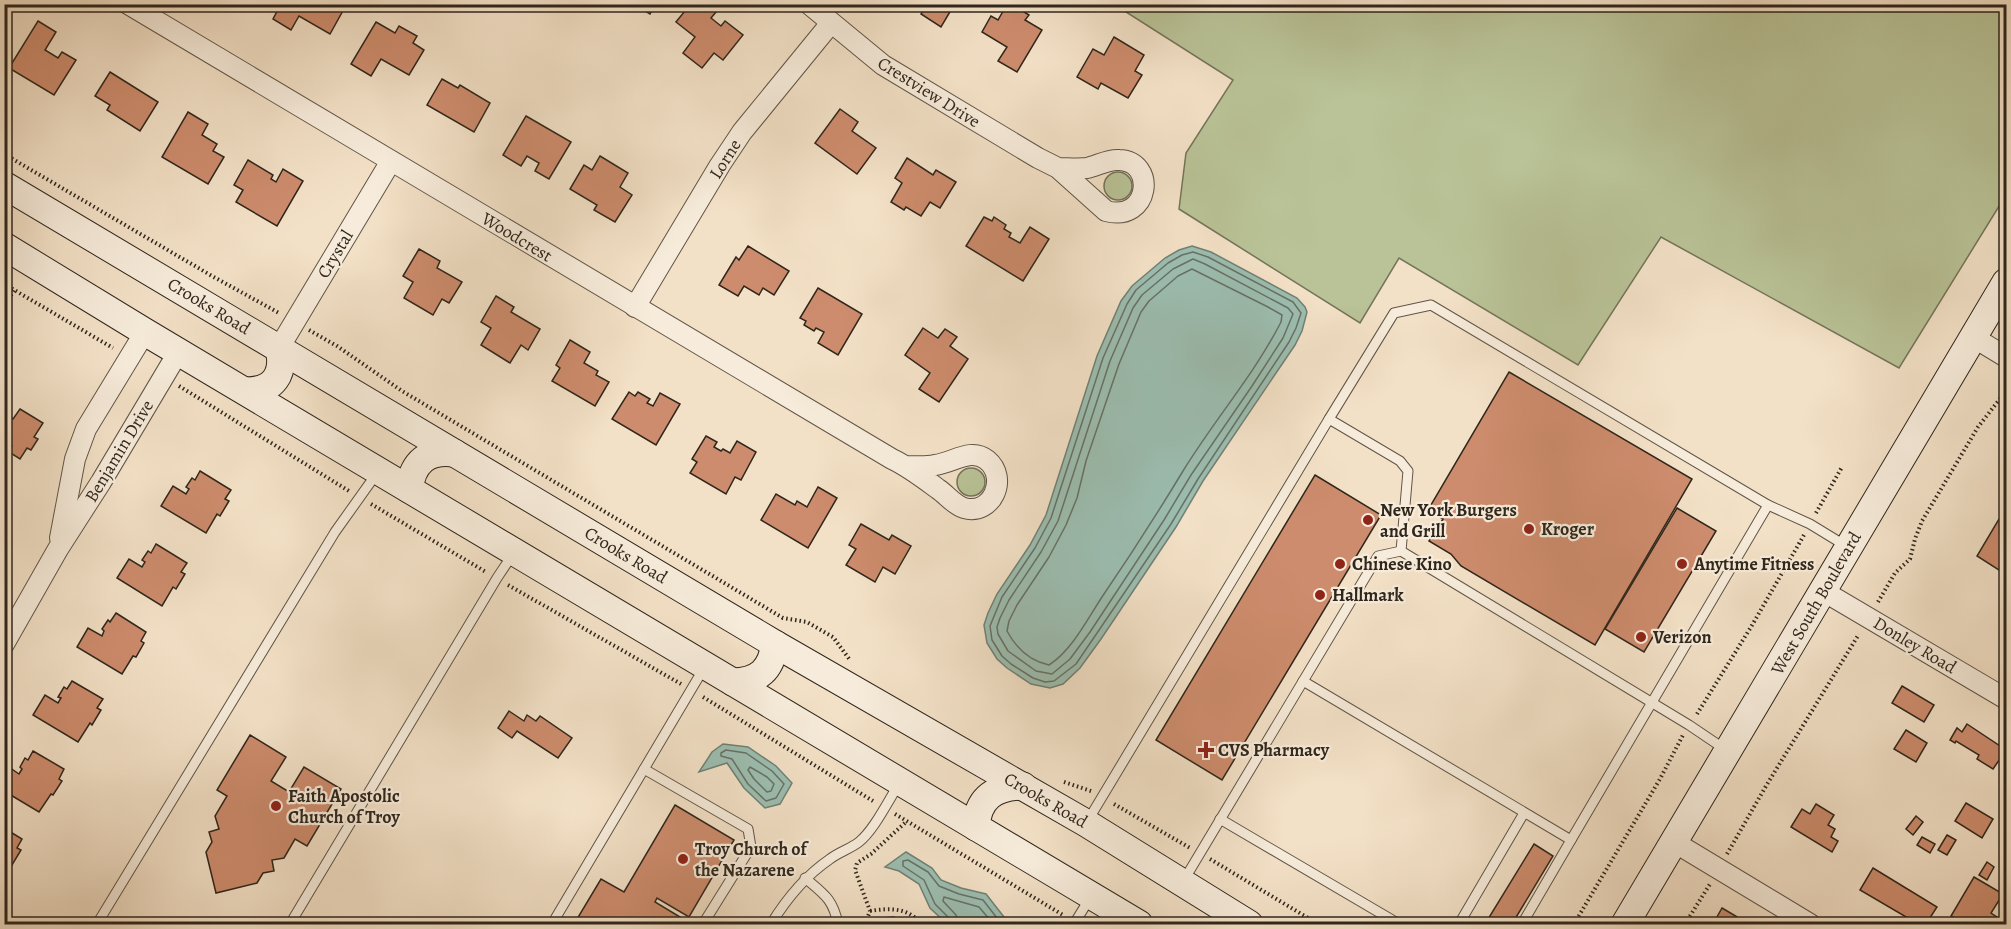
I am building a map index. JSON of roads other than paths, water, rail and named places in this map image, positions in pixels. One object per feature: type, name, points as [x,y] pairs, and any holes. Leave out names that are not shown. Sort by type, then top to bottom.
[{"type":"main road","name":"Crooks Road","points":[[4,185],[775,644],[1086,823],[1249,924]]},
{"type":"main road","points":[[4,246],[1140,924]]},
{"type":"main road","name":"West South Boulevard","points":[[1625,924],[2007,282]]},
{"type":"main road","points":[[246,391],[258,391],[267,387],[276,378],[282,361],[279,348]]},
{"type":"main road","points":[[409,489],[415,469],[422,460],[431,454],[454,453]]},
{"type":"main road","points":[[733,682],[747,682],[759,676],[768,666],[775,644]]},
{"type":"main road","points":[[976,827],[981,805],[988,797],[997,790],[1023,786]]},
{"type":"street","name":"Woodcrest","points":[[128,4],[907,466]]},
{"type":"street","name":"Crestview Drive","points":[[809,4],[883,65],[1058,168]]},
{"type":"street","name":"Lorne","points":[[636,307],[742,132],[831,23]]},
{"type":"street","name":"Crystal","points":[[279,348],[391,161]]},
{"type":"street","name":"Benjamin Drive","points":[[58,549],[75,459],[86,429],[145,332]]},
{"type":"street","points":[[1973,337],[2007,357]]},
{"type":"street","name":"Benjamin Drive","points":[[4,644],[58,549],[179,351]]},
{"type":"street","name":"Donley Road","points":[[1823,591],[2007,699]]},
{"type":"street","points":[[1674,843],[1786,915],[1810,924]]},
{"type":"lane","points":[[1086,823],[1394,313],[1431,304],[1768,505],[1810,524],[1848,548]]},
{"type":"lane","points":[[1329,419],[1401,461],[1408,471],[1401,550]]},
{"type":"lane","points":[[97,924],[335,532],[378,471]]},
{"type":"lane","points":[[1522,924],[1768,505]]},
{"type":"lane","points":[[1183,882],[1378,556],[1401,550],[1728,751]]},
{"type":"lane","points":[[290,924],[514,552]]},
{"type":"lane","points":[[552,924],[706,666]]},
{"type":"lane","points":[[1303,681],[1571,840]]},
{"type":"lane","points":[[644,769],[748,829],[751,848],[703,924]]},
{"type":"lane","points":[[771,924],[785,902],[805,878],[831,858],[860,842],[900,782]]},
{"type":"lane","points":[[1459,924],[1524,813]]},
{"type":"lane","points":[[1220,819],[1399,924]]},
{"type":"lane","points":[[805,878],[825,894],[835,909],[838,924]]},
{"type":"lane","points":[[1075,923],[1091,896]]},
{"type":"water","points":[[1192,246],[1211,252],[1297,298],[1307,312],[1302,331],[1295,345],[1203,481],[1176,527],[1080,668],[1063,684],[1050,688],[1031,684],[997,659],[987,643],[984,625],[988,613],[997,594],[1030,545],[1046,515],[1097,356],[1121,301],[1132,286],[1165,258]]},
{"type":"water","points":[[723,744],[748,747],[776,766],[792,783],[780,804],[765,808],[744,788],[727,763],[699,772],[712,752]]},
{"type":"water","points":[[906,852],[932,868],[941,880],[986,894],[1004,917],[1003,924],[947,924],[930,908],[919,884],[899,871],[885,867]]},
{"type":"place","name":"New York Burgers and Grill","points":[[1368,520]]},
{"type":"place","name":"Kroger","points":[[1529,529]]},
{"type":"place","name":"Chinese Kino","points":[[1340,564]]},
{"type":"place","name":"Anytime Fitness","points":[[1682,564]]},
{"type":"place","name":"Hallmark","points":[[1320,595]]},
{"type":"place","name":"Verizon","points":[[1641,637]]},
{"type":"place","name":"CVS Pharmacy","points":[[1206,750]]},
{"type":"place","name":"Faith Apostolic Church of Troy","points":[[276,806]]},
{"type":"place","name":"Troy Church of the Nazarene","points":[[683,859]]}]
